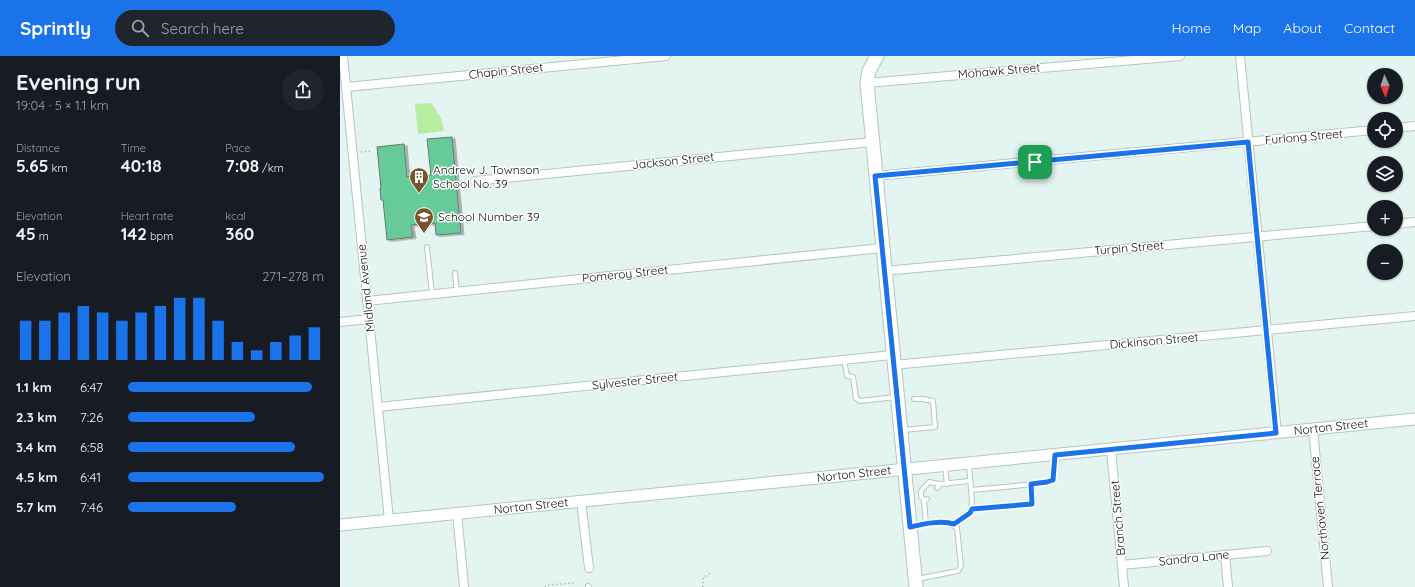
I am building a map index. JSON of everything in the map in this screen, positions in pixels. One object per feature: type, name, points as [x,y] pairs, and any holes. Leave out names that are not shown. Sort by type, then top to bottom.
[{"type":"main road","points":[[875,57],[869,71],[867,83],[915,583]]},
{"type":"main road","name":"Norton Street","points":[[340,525],[1415,419]]},
{"type":"street","name":"Midland Avenue","points":[[343,56],[389,520]]},
{"type":"street","name":"Chapin Street","points":[[346,87],[666,56]]},
{"type":"street","name":"Mohawk Street","points":[[867,83],[1180,56]]},
{"type":"street","points":[[1240,56],[1276,433]]},
{"type":"street","points":[[1403,127],[1415,126]]},
{"type":"street","name":"Furlong Street","points":[[875,176],[1367,131]]},
{"type":"street","name":"Jackson Street","points":[[474,181],[872,142]]},
{"type":"street","points":[[1403,223],[1415,222]]},
{"type":"street","name":"Turpin Street","points":[[884,271],[1367,227]]},
{"type":"street","name":"Pomeroy Street","points":[[367,301],[882,248]]},
{"type":"street","name":"Dickinson Street","points":[[893,360],[1267,330],[1415,316]]},
{"type":"street","points":[[340,322],[369,319]]},
{"type":"street","name":"Sylvester Street","points":[[378,407],[844,360],[893,360]]},
{"type":"street","name":"Northaven Terrace","points":[[1313,429],[1328,587]]},
{"type":"street","name":"Branch Street","points":[[1111,450],[1124,587]]},
{"type":"street","points":[[582,501],[589,568]]},
{"type":"street","points":[[457,513],[464,587]]},
{"type":"street","name":"Sandra Lane","points":[[1122,565],[1266,551]]},
{"type":"street","points":[[1225,555],[1228,587]]},
{"type":"lane","points":[[427,248],[432,294]]},
{"type":"lane","points":[[454,273],[457,292]]},
{"type":"lane","points":[[844,360],[847,376],[854,377],[856,398],[860,400],[897,397]]},
{"type":"lane","points":[[901,430],[935,427],[933,401],[914,399]]},
{"type":"lane","points":[[971,490],[1031,484],[1053,480],[1055,455]]},
{"type":"lane","points":[[954,524],[970,513],[972,509],[973,503],[968,464]]},
{"type":"lane","points":[[945,466],[947,484]]},
{"type":"lane","points":[[926,524],[926,500],[921,496],[921,491],[929,482],[938,486],[969,481]]},
{"type":"lane","points":[[972,509],[1032,504],[1031,484]]},
{"type":"lane","points":[[910,527],[948,522],[954,524],[957,528],[961,566],[958,570],[915,583]]},
{"type":"path","points":[[360,152],[371,151]]},
{"type":"path","points":[[703,587],[703,578],[712,572]]},
{"type":"path","points":[[546,587],[548,585],[575,584]]},
{"type":"green space","points":[[431,103],[441,118],[444,131],[418,134],[415,104]]},
{"type":"building","name":"Andrew J. Townson School No. 39","points":[[452,137],[461,233],[436,235],[435,223],[411,225],[413,237],[387,240],[383,200],[381,200],[377,147],[404,144],[407,177],[423,174],[423,176],[431,175],[427,139]]},
{"type":"place","name":"Andrew J. Townson School No. 39","points":[[419,194]]},
{"type":"place","name":"School Number 39","points":[[424,234]]},
{"type":"route","points":[[1248,142],[1276,433],[1055,455],[1053,480],[1031,484],[1032,504],[972,509],[970,513],[954,524],[948,522],[910,527],[875,176],[1035,162],[1248,142]]}]
